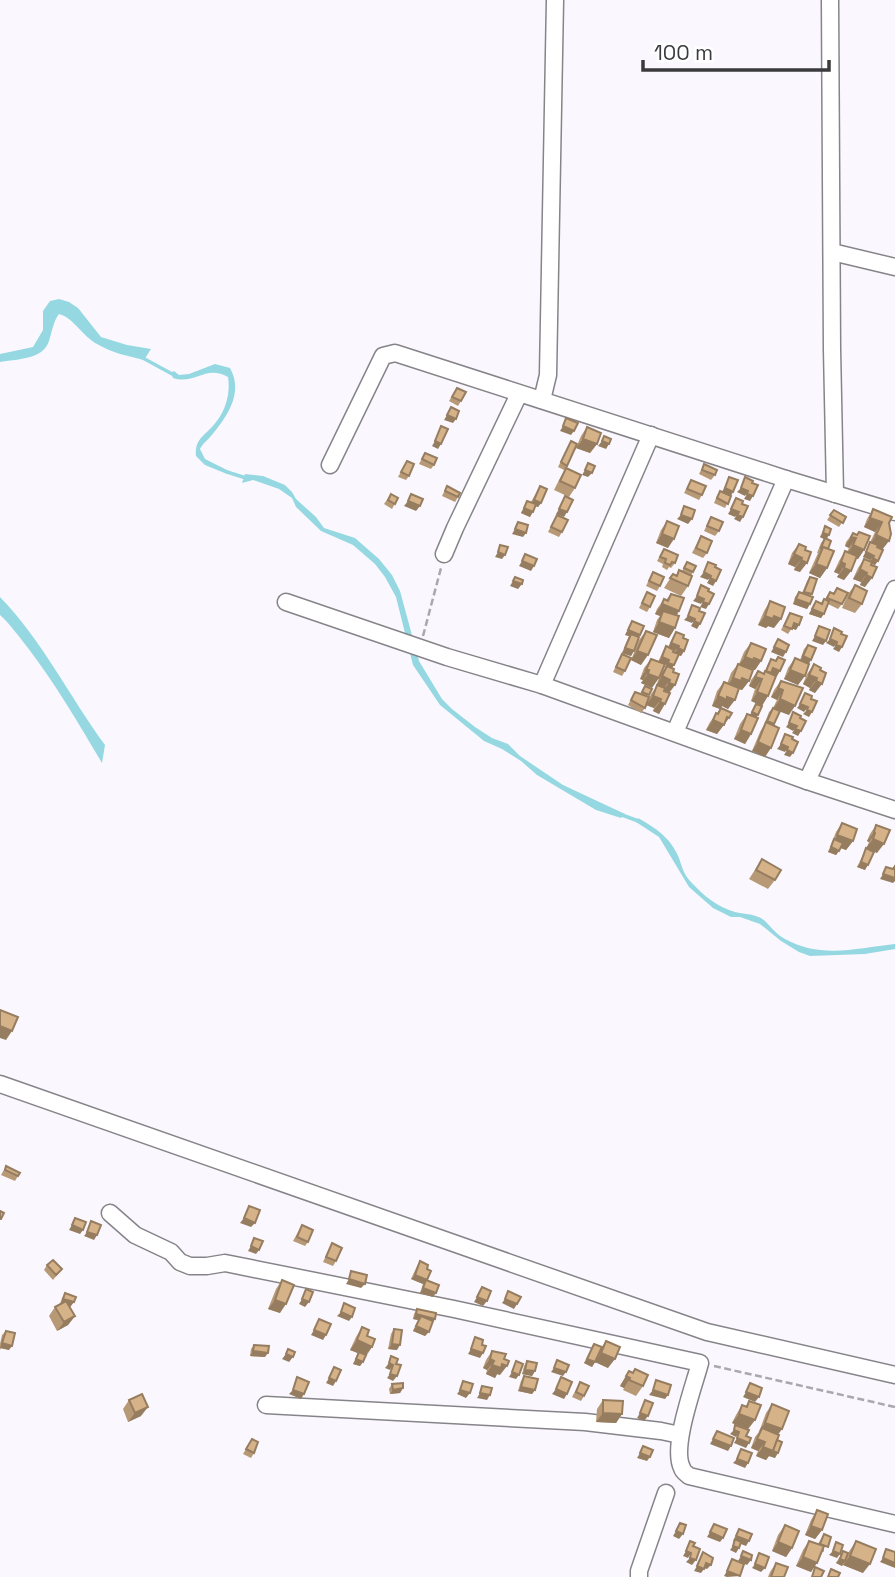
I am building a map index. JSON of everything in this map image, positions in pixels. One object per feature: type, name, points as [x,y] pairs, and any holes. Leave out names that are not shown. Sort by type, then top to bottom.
[{"type":"street","points":[[542,400],[548,375],[555,0]]},
{"type":"street","points":[[830,0],[835,494]]},
{"type":"street","points":[[832,252],[895,267]]},
{"type":"street","points":[[330,465],[383,356],[394,353],[895,512]]},
{"type":"street","points":[[444,554],[519,394]]},
{"type":"street","points":[[542,685],[651,435]]},
{"type":"street","points":[[674,732],[786,479]]},
{"type":"street","points":[[807,781],[895,589]]},
{"type":"street","points":[[286,602],[447,657],[542,685],[895,810]]},
{"type":"street","points":[[0,1084],[707,1332],[895,1375]]},
{"type":"street","points":[[110,1213],[135,1235],[171,1252],[180,1262],[190,1266],[225,1263],[454,1309],[700,1363],[680,1435],[680,1463],[682,1470],[689,1476],[895,1524]]},
{"type":"street","points":[[266,1405],[585,1422],[680,1435]]},
{"type":"street","points":[[639,1577],[666,1493]]},
{"type":"path","points":[[420,646],[444,554]]},
{"type":"path","points":[[700,1363],[895,1407]]},
{"type":"water","points":[[59,299],[78,308],[101,337],[151,349],[144,360],[114,352],[92,341],[69,319],[59,314],[49,341],[41,352],[28,358],[0,362],[0,354],[33,347],[43,330],[43,311],[50,301]]},
{"type":"water","points":[[215,364],[230,368],[234,377],[234,395],[223,421],[200,449],[205,459],[229,471],[227,474],[205,465],[196,456],[196,451],[199,440],[216,423],[223,411],[228,377],[207,373],[181,379],[173,378],[171,373],[174,371],[179,375],[189,374]]},
{"type":"water","points":[[245,474],[263,476],[285,485],[324,528],[355,538],[379,559],[400,591],[419,661],[442,699],[452,709],[492,738],[508,744],[520,756],[563,785],[625,814],[621,818],[596,810],[537,775],[502,749],[484,741],[440,705],[413,665],[396,597],[375,564],[353,545],[321,531],[296,507],[292,498],[279,489],[253,480],[242,483]]},
{"type":"water","points":[[0,597],[29,631],[105,745],[102,763],[48,676],[0,615]]},
{"type":"water","points":[[638,818],[667,839],[676,851],[689,879],[705,896],[722,907],[761,918],[785,939],[812,949],[839,950],[895,944],[895,949],[865,954],[810,956],[799,952],[760,924],[740,917],[731,917],[713,908],[689,887],[659,837],[636,822]]},
{"type":"building","points":[[457,388],[466,392],[461,401],[452,397]]},
{"type":"building","points":[[451,407],[459,411],[456,419],[447,415]]},
{"type":"building","points":[[566,418],[578,423],[574,431],[563,426]]},
{"type":"building","points":[[441,426],[448,429],[441,444],[435,441]]},
{"type":"building","points":[[587,427],[601,433],[597,444],[583,439]]},
{"type":"building","points":[[604,436],[611,439],[609,444],[602,441]]},
{"type":"building","points":[[571,441],[577,444],[567,466],[561,462]]},
{"type":"building","points":[[425,453],[437,458],[434,465],[422,459]]},
{"type":"building","points":[[407,461],[414,464],[409,476],[401,472]]},
{"type":"building","points":[[588,463],[595,466],[592,473],[585,470]]},
{"type":"building","points":[[704,464],[717,470],[715,475],[702,470]]},
{"type":"building","points":[[566,468],[581,475],[575,488],[560,481]]},
{"type":"building","points":[[729,477],[738,480],[733,492],[725,488]]},
{"type":"building","points":[[745,477],[758,485],[753,496],[741,488]]},
{"type":"building","points":[[691,480],[706,486],[702,495],[687,489]]},
{"type":"building","points":[[447,486],[460,493],[458,497],[445,491]]},
{"type":"building","points":[[540,486],[547,489],[541,503],[534,500]]},
{"type":"building","points":[[720,491],[731,496],[728,504],[717,498]]},
{"type":"building","points":[[391,494],[398,498],[395,504],[388,500]]},
{"type":"building","points":[[411,494],[423,499],[420,506],[408,501]]},
{"type":"building","points":[[565,496],[573,500],[567,512],[559,509]]},
{"type":"building","points":[[736,498],[748,506],[743,517],[731,509]]},
{"type":"building","points":[[527,501],[536,504],[533,512],[524,508]]},
{"type":"building","points":[[684,506],[695,510],[692,519],[681,515]]},
{"type":"building","points":[[873,509],[892,517],[889,523],[889,541],[876,535],[882,522],[870,518]]},
{"type":"building","points":[[834,510],[846,517],[843,523],[830,515]]},
{"type":"building","points":[[557,515],[568,520],[562,532],[551,527]]},
{"type":"building","points":[[711,517],[723,522],[719,531],[707,526]]},
{"type":"building","points":[[667,521],[679,526],[674,539],[662,534]]},
{"type":"building","points":[[518,522],[528,525],[526,533],[515,529]]},
{"type":"building","points":[[825,526],[831,529],[829,535],[823,533]]},
{"type":"building","points":[[859,532],[870,536],[864,550],[853,545],[856,538],[851,537],[853,533],[857,535]]},
{"type":"building","points":[[701,536],[712,541],[707,553],[696,548]]},
{"type":"building","points":[[825,538],[831,541],[828,549],[822,549],[821,548]]},
{"type":"building","points":[[870,542],[883,550],[878,561],[866,552]]},
{"type":"building","points":[[799,544],[811,552],[807,563],[794,554]]},
{"type":"building","points":[[500,545],[508,547],[505,555],[498,552]]},
{"type":"building","points":[[823,547],[834,551],[827,568],[816,564]]},
{"type":"building","points":[[664,549],[678,555],[675,563],[665,563],[666,559],[660,557]]},
{"type":"building","points":[[845,551],[857,556],[851,571],[844,568],[845,564],[841,562]]},
{"type":"building","points":[[525,554],[537,559],[534,566],[522,561]]},
{"type":"building","points":[[864,559],[877,567],[872,578],[860,569]]},
{"type":"building","points":[[687,562],[696,566],[693,572],[684,568]]},
{"type":"building","points":[[708,562],[721,570],[716,581],[704,572]]},
{"type":"building","points":[[679,570],[692,576],[688,586],[670,578],[673,574],[677,576]]},
{"type":"building","points":[[653,572],[664,577],[660,586],[649,581]]},
{"type":"building","points":[[515,577],[523,580],[522,584],[513,581]]},
{"type":"building","points":[[810,577],[817,579],[812,594],[804,592]]},
{"type":"building","points":[[701,585],[714,594],[709,604],[697,596]]},
{"type":"building","points":[[855,585],[867,591],[862,604],[849,598]]},
{"type":"building","points":[[837,588],[848,593],[842,604],[827,598],[830,592],[834,594]]},
{"type":"building","points":[[647,592],[655,596],[650,607],[642,603]]},
{"type":"building","points":[[799,592],[813,597],[810,604],[796,599]]},
{"type":"building","points":[[671,594],[684,598],[679,611],[662,604],[664,599],[668,601]]},
{"type":"building","points":[[824,599],[829,601],[824,614],[812,609],[816,601],[822,604]]},
{"type":"building","points":[[770,601],[785,607],[781,619],[765,616]]},
{"type":"building","points":[[692,605],[705,613],[700,624],[688,616]]},
{"type":"building","points":[[663,611],[679,616],[675,628],[659,622]]},
{"type":"building","points":[[790,613],[802,617],[799,625],[794,623],[792,629],[784,626]]},
{"type":"building","points":[[632,621],[644,626],[640,635],[628,630]]},
{"type":"building","points":[[819,626],[830,630],[826,641],[815,636]]},
{"type":"building","points":[[834,628],[847,636],[842,647],[830,639]]},
{"type":"building","points":[[646,631],[657,635],[648,655],[637,651]]},
{"type":"building","points":[[676,632],[688,640],[684,651],[671,643]]},
{"type":"building","points":[[631,634],[639,637],[634,651],[625,648]]},
{"type":"building","points":[[778,639],[789,645],[786,652],[774,647]]},
{"type":"building","points":[[751,643],[766,649],[761,661],[745,657]]},
{"type":"building","points":[[808,645],[816,648],[811,660],[803,656]]},
{"type":"building","points":[[666,646],[679,654],[674,665],[662,657]]},
{"type":"building","points":[[622,654],[631,658],[625,671],[616,667]]},
{"type":"building","points":[[778,657],[785,660],[780,671],[773,668],[771,673],[766,671],[771,659],[776,661]]},
{"type":"building","points":[[795,658],[809,664],[805,676],[790,670]]},
{"type":"building","points":[[651,659],[665,664],[659,678],[648,674],[649,670],[646,670]]},
{"type":"building","points":[[738,664],[753,670],[749,681],[733,678]]},
{"type":"building","points":[[814,664],[826,673],[822,684],[809,675]]},
{"type":"building","points":[[667,666],[679,674],[675,685],[662,676]]},
{"type":"building","points":[[758,671],[776,676],[768,696],[757,692],[762,679],[755,677]]},
{"type":"building","points":[[781,681],[803,688],[795,706],[780,699],[783,690],[778,688]]},
{"type":"building","points":[[724,682],[739,688],[735,700],[718,696]]},
{"type":"building","points":[[657,685],[670,693],[665,704],[653,696]]},
{"type":"building","points":[[645,686],[652,689],[649,695],[642,692]]},
{"type":"building","points":[[635,692],[649,697],[645,708],[631,700]]},
{"type":"building","points":[[805,693],[817,701],[812,712],[800,704]]},
{"type":"building","points":[[756,704],[762,706],[758,715],[752,712]]},
{"type":"building","points":[[721,708],[732,713],[724,725],[713,720]]},
{"type":"building","points":[[773,708],[780,711],[774,724],[767,721]]},
{"type":"building","points":[[793,712],[806,721],[801,731],[789,723]]},
{"type":"building","points":[[747,714],[758,718],[751,734],[741,730]]},
{"type":"building","points":[[766,722],[779,728],[771,748],[758,742]]},
{"type":"building","points":[[785,734],[798,742],[793,753],[781,744]]},
{"type":"building","points":[[842,823],[857,829],[853,841],[837,835]]},
{"type":"building","points":[[876,825],[890,830],[884,844],[873,839]]},
{"type":"building","points":[[834,839],[843,843],[839,851],[831,847]]},
{"type":"building","points":[[866,848],[874,852],[868,865],[861,862]]},
{"type":"building","points":[[762,859],[781,870],[775,880],[756,870]]},
{"type":"building","points":[[895,866],[895,878],[883,874],[886,867],[893,869]]},
{"type":"building","points":[[0,1010],[18,1017],[12,1031],[0,1026]]},
{"type":"building","points":[[6,1166],[20,1173],[18,1176],[5,1170]]},
{"type":"building","points":[[249,1206],[260,1210],[255,1223],[244,1218]]},
{"type":"building","points":[[75,1218],[86,1222],[83,1230],[72,1225]]},
{"type":"building","points":[[91,1221],[101,1225],[97,1235],[87,1232]]},
{"type":"building","points":[[302,1225],[313,1230],[308,1242],[297,1237]]},
{"type":"building","points":[[254,1238],[263,1241],[259,1250],[251,1246]]},
{"type":"building","points":[[332,1243],[342,1248],[336,1261],[326,1257]]},
{"type":"building","points":[[53,1260],[62,1269],[56,1275],[47,1265]]},
{"type":"building","points":[[420,1261],[428,1265],[427,1269],[431,1271],[427,1280],[415,1275]]},
{"type":"building","points":[[351,1271],[367,1275],[365,1284],[349,1279]]},
{"type":"building","points":[[282,1280],[294,1285],[286,1304],[275,1300]]},
{"type":"building","points":[[426,1280],[439,1285],[436,1293],[423,1288]]},
{"type":"building","points":[[482,1287],[491,1291],[487,1301],[477,1297]]},
{"type":"building","points":[[306,1289],[313,1292],[309,1302],[302,1299]]},
{"type":"building","points":[[508,1291],[521,1297],[517,1304],[505,1299]]},
{"type":"building","points":[[65,1293],[76,1297],[74,1302],[63,1299]]},
{"type":"building","points":[[66,1301],[75,1316],[64,1322],[55,1307]]},
{"type":"building","points":[[344,1303],[355,1308],[352,1317],[341,1312]]},
{"type":"building","points":[[417,1309],[436,1313],[435,1319],[416,1314]]},
{"type":"building","points":[[421,1316],[433,1321],[429,1332],[416,1326]]},
{"type":"building","points":[[319,1319],[331,1324],[326,1335],[314,1330]]},
{"type":"building","points":[[362,1327],[369,1330],[367,1336],[375,1339],[372,1347],[357,1340]]},
{"type":"building","points":[[394,1329],[402,1330],[400,1345],[392,1344]]},
{"type":"building","points":[[6,1331],[15,1333],[12,1346],[2,1343]]},
{"type":"building","points":[[475,1337],[483,1340],[482,1345],[486,1346],[483,1353],[471,1349]]},
{"type":"building","points":[[606,1341],[620,1347],[615,1359],[601,1353]]},
{"type":"building","points":[[594,1344],[602,1347],[595,1362],[587,1359]]},
{"type":"building","points":[[254,1345],[269,1346],[268,1353],[253,1351]]},
{"type":"building","points":[[288,1349],[295,1352],[293,1357],[286,1354]]},
{"type":"building","points":[[492,1351],[506,1354],[504,1359],[509,1361],[507,1366],[502,1364],[501,1368],[492,1365]]},
{"type":"building","points":[[359,1352],[366,1355],[363,1362],[356,1359]]},
{"type":"building","points":[[391,1356],[398,1359],[396,1364],[401,1365],[397,1376],[390,1374],[393,1365],[389,1363]]},
{"type":"building","points":[[557,1360],[569,1365],[566,1372],[554,1368]]},
{"type":"building","points":[[516,1361],[523,1364],[519,1375],[512,1372]]},
{"type":"building","points":[[527,1361],[537,1363],[535,1371],[525,1370]]},
{"type":"building","points":[[334,1367],[341,1370],[336,1381],[329,1378]]},
{"type":"building","points":[[635,1369],[648,1375],[643,1386],[626,1376],[629,1371],[633,1373]]},
{"type":"building","points":[[524,1376],[538,1379],[535,1390],[521,1387]]},
{"type":"building","points":[[297,1377],[309,1382],[304,1394],[293,1390]]},
{"type":"building","points":[[561,1377],[572,1382],[567,1394],[556,1389]]},
{"type":"building","points":[[656,1380],[671,1385],[668,1395],[653,1390]]},
{"type":"building","points":[[463,1381],[473,1384],[470,1393],[460,1390]]},
{"type":"building","points":[[580,1382],[589,1386],[584,1396],[576,1392]]},
{"type":"building","points":[[403,1383],[403,1388],[393,1390],[392,1384]]},
{"type":"building","points":[[750,1383],[762,1388],[759,1397],[746,1392]]},
{"type":"building","points":[[482,1386],[492,1388],[490,1395],[480,1393]]},
{"type":"building","points":[[142,1394],[148,1407],[135,1413],[129,1400]]},
{"type":"building","points":[[603,1400],[623,1401],[622,1414],[603,1413]]},
{"type":"building","points":[[645,1400],[653,1403],[648,1416],[640,1413]]},
{"type":"building","points":[[749,1401],[761,1405],[755,1420],[739,1414],[742,1405],[747,1407]]},
{"type":"building","points":[[772,1404],[789,1411],[782,1429],[765,1423]]},
{"type":"building","points":[[735,1425],[749,1430],[746,1436],[751,1438],[749,1443],[737,1438],[739,1432],[734,1430]]},
{"type":"building","points":[[762,1428],[779,1435],[773,1451],[763,1447],[765,1442],[757,1439]]},
{"type":"building","points":[[717,1431],[734,1438],[731,1446],[713,1439]]},
{"type":"building","points":[[252,1439],[258,1442],[254,1453],[246,1449]]},
{"type":"building","points":[[777,1440],[782,1442],[778,1453],[773,1451]]},
{"type":"building","points":[[643,1446],[653,1450],[650,1457],[640,1453]]},
{"type":"building","points":[[741,1449],[752,1453],[748,1463],[737,1459]]},
{"type":"building","points":[[817,1510],[828,1514],[822,1530],[811,1526]]},
{"type":"building","points":[[680,1523],[686,1525],[683,1534],[676,1531]]},
{"type":"building","points":[[714,1524],[727,1529],[723,1538],[710,1532]]},
{"type":"building","points":[[785,1525],[799,1531],[792,1548],[778,1542]]},
{"type":"building","points":[[739,1529],[752,1534],[749,1541],[736,1536]]},
{"type":"building","points":[[824,1534],[831,1537],[828,1547],[820,1544]]},
{"type":"building","points":[[735,1539],[741,1542],[739,1548],[733,1546]]},
{"type":"building","points":[[690,1541],[700,1549],[696,1560],[690,1558],[691,1553],[686,1551]]},
{"type":"building","points":[[809,1541],[824,1546],[817,1563],[803,1557]]},
{"type":"building","points":[[856,1541],[876,1549],[870,1564],[850,1556]]},
{"type":"building","points":[[836,1542],[843,1545],[840,1554],[833,1551]]},
{"type":"building","points":[[886,1549],[895,1552],[895,1563],[883,1558]]},
{"type":"building","points":[[743,1551],[752,1555],[751,1560],[741,1556]]},
{"type":"building","points":[[843,1551],[848,1553],[845,1561],[840,1559]]},
{"type":"building","points":[[703,1552],[713,1558],[711,1565],[706,1563],[704,1569],[697,1566]]},
{"type":"building","points":[[759,1553],[769,1557],[765,1568],[755,1564]]},
{"type":"building","points":[[732,1559],[744,1564],[740,1576],[727,1571]]},
{"type":"building","points":[[776,1563],[788,1567],[784,1577],[771,1577]]},
{"type":"building","points":[[815,1567],[824,1571],[821,1577],[812,1577]]},
{"type":"building","points":[[831,1569],[840,1573],[838,1577],[828,1577]]},
{"type":"waterway","points":[[141,357],[174,375]]},
{"type":"waterway","points":[[227,472],[246,478]]},
{"type":"waterway","points":[[622,815],[641,822]]}]
